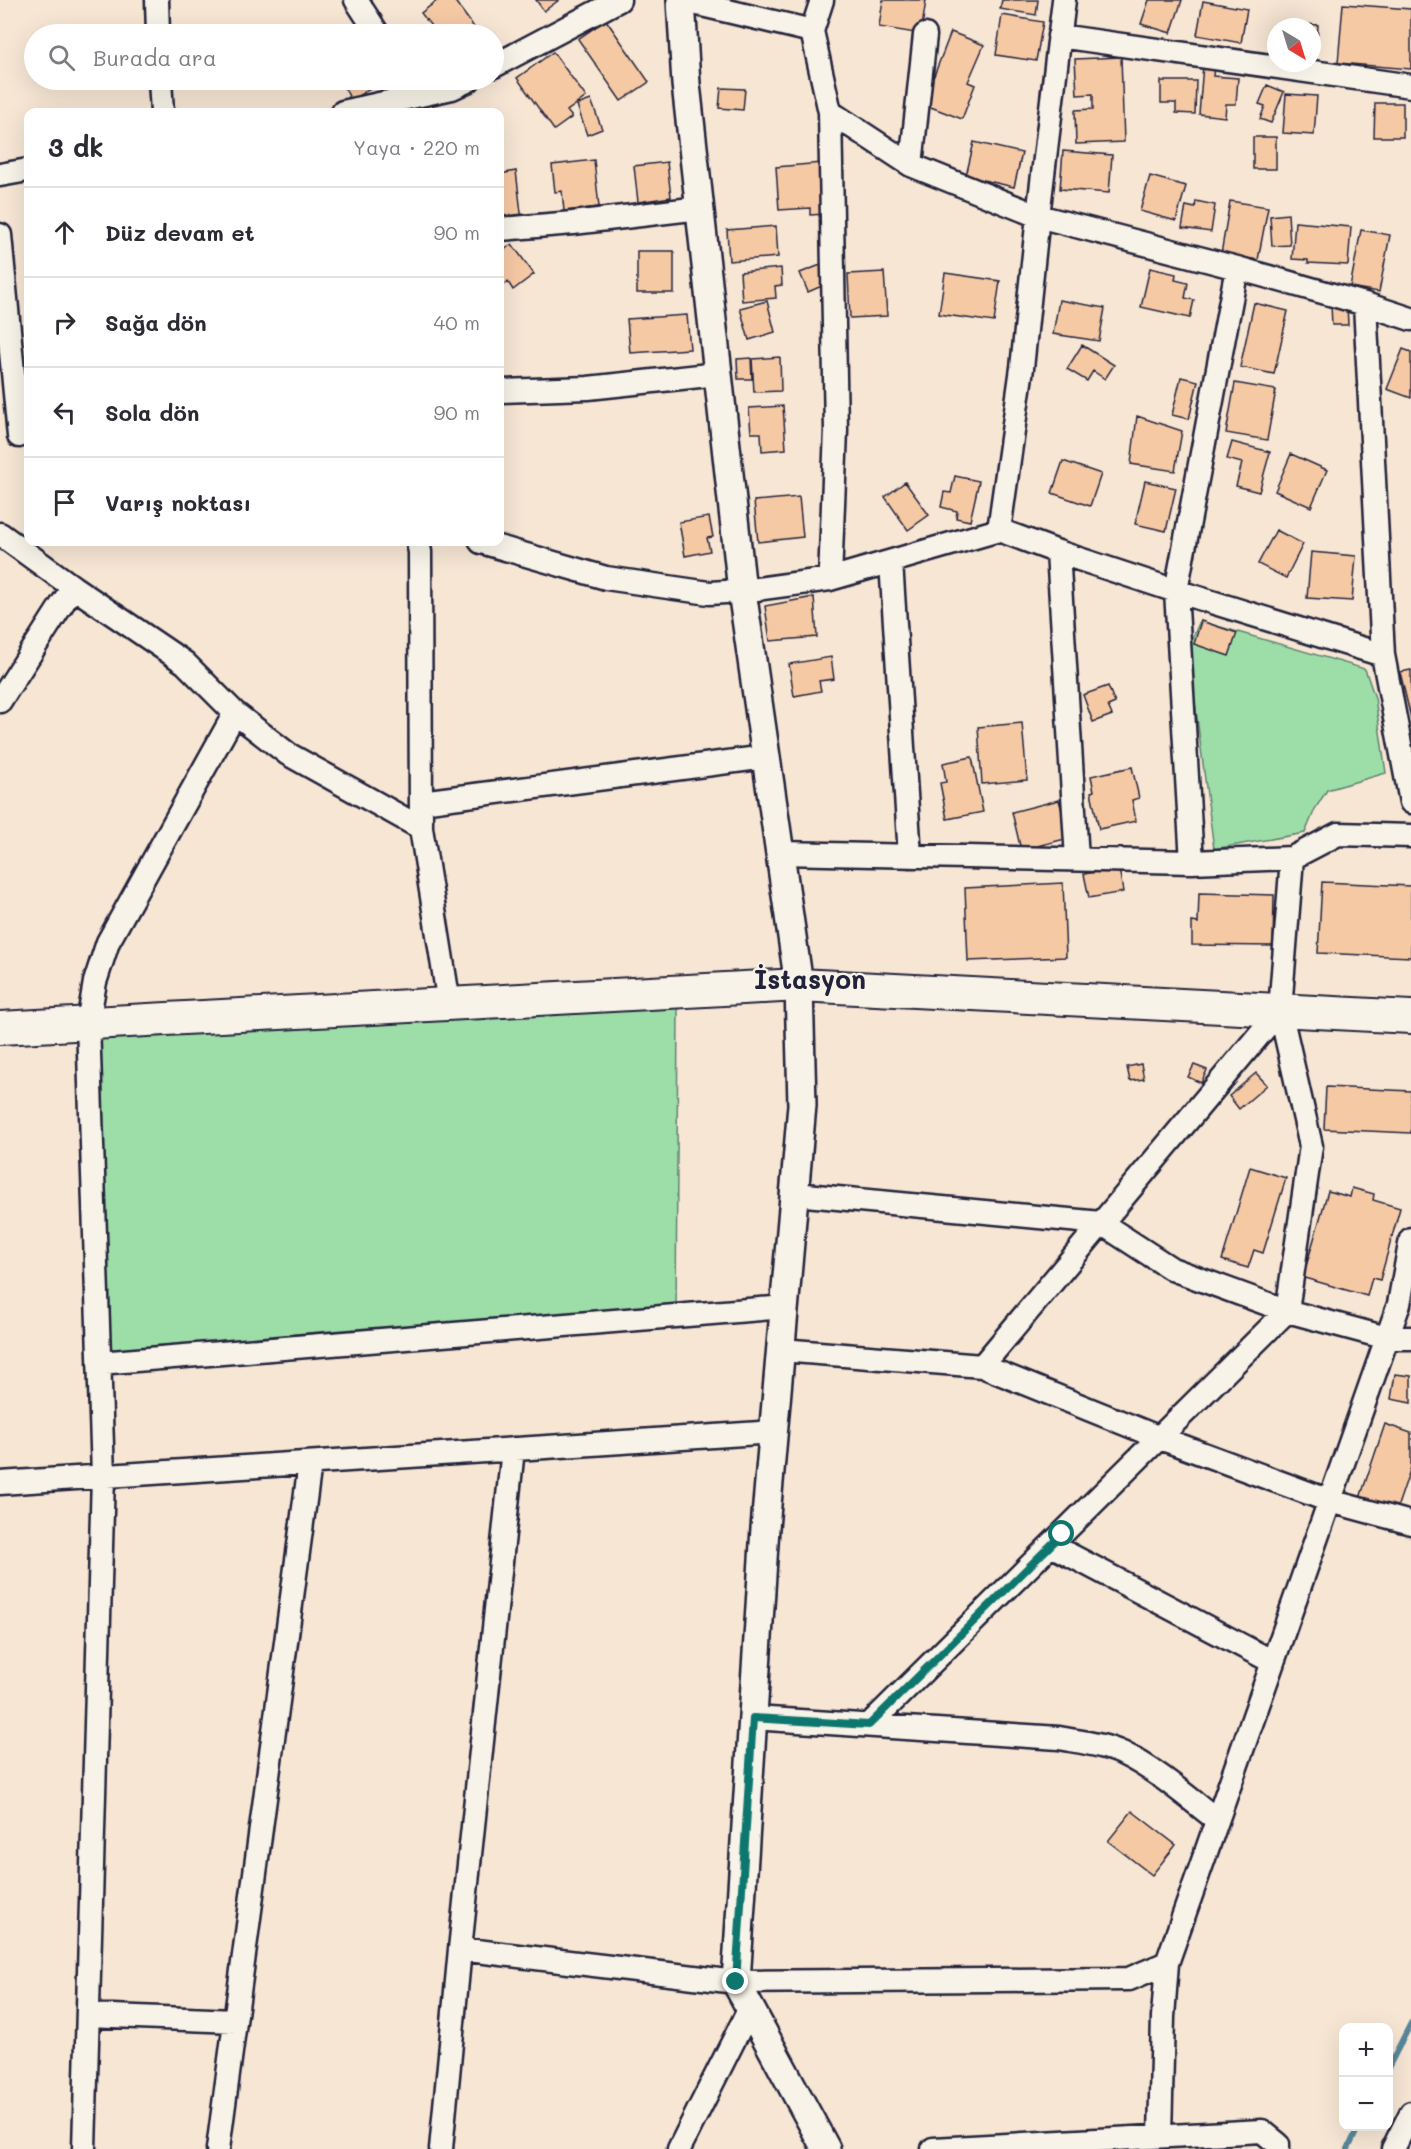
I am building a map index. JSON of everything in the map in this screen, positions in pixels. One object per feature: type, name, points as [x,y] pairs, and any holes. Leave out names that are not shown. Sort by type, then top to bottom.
[{"type":"main road","points":[[0,1028],[799,985],[1411,1017]]},
{"type":"street","points":[[157,0],[158,24]]},
{"type":"street","points":[[356,0],[372,24]]},
{"type":"street","points":[[504,61],[619,0]]},
{"type":"street","points":[[813,31],[681,0],[686,84],[742,591],[799,985],[802,1105],[774,1432],[736,1982],[826,2149]]},
{"type":"street","points":[[822,0],[813,31],[830,112],[836,430],[830,579]]},
{"type":"street","points":[[999,530],[1022,368],[1064,0]]},
{"type":"street","points":[[911,165],[925,35]]},
{"type":"street","points":[[1059,36],[1411,86]]},
{"type":"street","points":[[161,90],[162,108]]},
{"type":"street","points":[[354,108],[405,90]]},
{"type":"street","points":[[830,112],[911,165],[1038,216],[1237,267],[1411,319]]},
{"type":"street","points":[[0,175],[24,171]]},
{"type":"street","points":[[504,229],[700,208]]},
{"type":"street","points":[[0,235],[16,437]]},
{"type":"street","points":[[1192,862],[1176,591],[1237,267]]},
{"type":"street","points":[[1365,304],[1383,655],[1411,802]]},
{"type":"street","points":[[504,391],[588,388],[718,374]]},
{"type":"street","points":[[495,546],[606,578],[709,593],[742,591],[830,579],[999,530],[1176,591],[1383,655]]},
{"type":"street","points":[[0,534],[185,663],[235,713],[288,754],[422,828]]},
{"type":"street","points":[[419,546],[422,828],[449,1004]]},
{"type":"street","points":[[1058,552],[1077,859]]},
{"type":"street","points":[[891,562],[910,856]]},
{"type":"street","points":[[0,701],[73,587]]},
{"type":"street","points":[[84,2149],[103,1476],[88,1023],[94,982],[108,942],[235,713]]},
{"type":"street","points":[[421,801],[766,757]]},
{"type":"street","points":[[780,853],[1192,862],[1292,858],[1338,834],[1411,836]]},
{"type":"street","points":[[869,1725],[1287,1311],[1311,1146],[1280,1010],[1292,858]]},
{"type":"street","points":[[982,1366],[1280,1010]]},
{"type":"street","points":[[795,1194],[1101,1223],[1172,1269],[1287,1311],[1387,1338],[1411,1338]]},
{"type":"street","points":[[1160,2136],[1163,2017],[1167,1963],[1399,1304],[1411,1239]]},
{"type":"street","points":[[99,1363],[785,1307]]},
{"type":"street","points":[[781,1350],[982,1366],[1160,1438],[1330,1501],[1411,1523]]},
{"type":"street","points":[[0,1483],[774,1432]]},
{"type":"street","points":[[441,2149],[513,1449]]},
{"type":"street","points":[[218,2149],[310,1463]]},
{"type":"street","points":[[1051,1545],[1273,1662]]},
{"type":"street","points":[[753,1718],[1059,1738],[1094,1744],[1122,1753],[1149,1769],[1217,1820]]},
{"type":"street","points":[[460,1949],[736,1982],[1129,1979],[1167,1963]]},
{"type":"street","points":[[679,2149],[750,2008]]},
{"type":"street","points":[[88,2015],[235,2021]]},
{"type":"street","points":[[1393,2149],[1411,2113]]},
{"type":"street","points":[[933,2149],[1262,2131],[1278,2144],[1278,2149]]},
{"type":"green space","points":[[1200,621],[1365,669],[1375,698],[1386,773],[1327,790],[1315,809],[1305,833],[1214,849],[1188,648]]},
{"type":"green space","points":[[678,1005],[676,1316],[99,1363],[88,1023]]},
{"type":"building","points":[[438,0],[454,0],[472,24],[429,24],[421,13]]},
{"type":"building","points":[[536,0],[559,0],[544,11]]},
{"type":"building","points":[[883,0],[926,0],[921,34],[879,27]]},
{"type":"building","points":[[1002,0],[1038,0],[1036,15],[1000,9]]},
{"type":"building","points":[[1149,0],[1182,0],[1171,33],[1141,24]]},
{"type":"building","points":[[1203,1],[1247,9],[1241,43],[1197,35]]},
{"type":"building","points":[[1343,4],[1411,9],[1411,69],[1338,63]]},
{"type":"building","points":[[1002,15],[1043,22],[1036,61],[996,55]]},
{"type":"building","points":[[606,20],[649,82],[621,101],[578,39]]},
{"type":"building","points":[[951,32],[984,45],[968,82],[975,85],[962,119],[923,104]]},
{"type":"building","points":[[553,52],[586,97],[567,111],[572,117],[554,130],[517,78]]},
{"type":"building","points":[[1121,57],[1124,142],[1076,144],[1075,110],[1093,109],[1093,94],[1077,95],[1075,59]]},
{"type":"building","points":[[1203,65],[1214,67],[1213,76],[1238,78],[1236,104],[1226,104],[1225,117],[1199,114]]},
{"type":"building","points":[[1161,81],[1196,81],[1195,114],[1176,113],[1176,103],[1161,103]]},
{"type":"building","points":[[1267,85],[1284,92],[1271,123],[1260,119],[1265,106],[1259,104]]},
{"type":"building","points":[[721,88],[745,89],[743,110],[719,108]]},
{"type":"building","points":[[346,90],[368,90],[351,100]]},
{"type":"building","points":[[1286,94],[1317,96],[1314,135],[1283,133]]},
{"type":"building","points":[[591,100],[602,129],[587,135],[577,105]]},
{"type":"building","points":[[1375,103],[1403,103],[1403,137],[1374,137]]},
{"type":"building","points":[[1253,137],[1276,137],[1276,169],[1253,169]]},
{"type":"building","points":[[974,142],[1022,153],[1014,187],[966,176]]},
{"type":"building","points":[[1063,151],[1112,155],[1109,193],[1060,189]]},
{"type":"building","points":[[594,160],[599,207],[564,211],[562,191],[555,192],[552,165]]},
{"type":"building","points":[[667,162],[671,197],[638,202],[634,166]]},
{"type":"building","points":[[822,163],[826,214],[810,215],[810,208],[779,210],[776,167]]},
{"type":"building","points":[[516,171],[522,221],[504,223],[504,173]]},
{"type":"building","points":[[1150,176],[1186,186],[1176,221],[1140,211]]},
{"type":"building","points":[[1196,201],[1215,205],[1211,232],[1182,228],[1186,206],[1195,208]]},
{"type":"building","points":[[1230,201],[1268,207],[1258,260],[1221,254]]},
{"type":"building","points":[[1288,214],[1290,245],[1272,246],[1270,216]]},
{"type":"building","points":[[1295,222],[1351,227],[1348,265],[1308,263],[1308,260],[1292,259]]},
{"type":"building","points":[[776,226],[778,257],[729,261],[727,230]]},
{"type":"building","points":[[1361,230],[1390,235],[1379,292],[1350,287]]},
{"type":"building","points":[[512,244],[534,274],[513,290],[508,282],[504,285],[504,250]]},
{"type":"building","points":[[637,251],[674,251],[674,293],[637,293]]},
{"type":"building","points":[[823,264],[831,282],[808,292],[800,273]]},
{"type":"building","points":[[781,268],[782,285],[775,286],[776,298],[742,301],[740,272]]},
{"type":"building","points":[[1150,268],[1176,274],[1175,280],[1188,283],[1185,298],[1194,300],[1190,318],[1141,307]]},
{"type":"building","points":[[884,272],[887,316],[850,318],[848,274]]},
{"type":"building","points":[[945,273],[1000,281],[994,322],[939,314]]},
{"type":"building","points":[[1059,300],[1105,308],[1099,341],[1053,334]]},
{"type":"building","points":[[767,301],[775,332],[749,340],[740,308]]},
{"type":"building","points":[[1254,303],[1288,311],[1274,374],[1240,367]]},
{"type":"building","points":[[1331,305],[1347,305],[1348,325],[1332,325]]},
{"type":"building","points":[[687,315],[690,349],[630,353],[627,319]]},
{"type":"building","points":[[1082,345],[1114,365],[1105,379],[1093,371],[1087,381],[1067,369]]},
{"type":"building","points":[[1403,349],[1411,352],[1411,398],[1387,389]]},
{"type":"building","points":[[780,357],[781,391],[754,392],[752,359]]},
{"type":"building","points":[[751,358],[752,379],[738,379],[737,359]]},
{"type":"building","points":[[1181,377],[1198,381],[1189,419],[1172,415]]},
{"type":"building","points":[[1235,383],[1276,390],[1267,440],[1226,433]]},
{"type":"building","points":[[783,406],[786,449],[762,451],[761,433],[751,433],[749,408]]},
{"type":"building","points":[[1137,416],[1182,431],[1175,471],[1131,464]]},
{"type":"building","points":[[1232,442],[1270,452],[1259,492],[1236,486],[1242,463],[1227,459]]},
{"type":"building","points":[[1291,454],[1327,470],[1311,507],[1275,491]]},
{"type":"building","points":[[1063,461],[1101,474],[1090,506],[1052,493]]},
{"type":"building","points":[[955,476],[979,481],[970,521],[956,518],[957,511],[941,507],[944,492],[951,493]]},
{"type":"building","points":[[1145,481],[1176,488],[1166,531],[1135,524]]},
{"type":"building","points":[[905,482],[929,515],[908,530],[885,497]]},
{"type":"building","points":[[799,497],[803,537],[758,542],[754,501]]},
{"type":"building","points":[[709,517],[713,537],[707,538],[710,551],[685,556],[679,522]]},
{"type":"building","points":[[1276,530],[1303,544],[1286,578],[1258,564]]},
{"type":"building","points":[[1311,552],[1356,556],[1352,601],[1307,598]]},
{"type":"building","points":[[814,597],[817,637],[770,641],[765,606]]},
{"type":"building","points":[[1201,621],[1237,633],[1229,656],[1194,644]]},
{"type":"building","points":[[831,657],[834,679],[819,681],[821,691],[794,696],[789,664]]},
{"type":"building","points":[[1411,670],[1411,718],[1400,672]]},
{"type":"building","points":[[1108,686],[1115,703],[1108,706],[1112,715],[1093,722],[1083,695]]},
{"type":"building","points":[[1022,723],[1027,780],[982,784],[978,727]]},
{"type":"building","points":[[972,757],[983,812],[947,819],[940,783],[946,782],[943,763]]},
{"type":"building","points":[[1132,767],[1139,798],[1132,800],[1136,821],[1099,829],[1091,792],[1094,791],[1091,776]]},
{"type":"building","points":[[1059,800],[1069,838],[1021,850],[1012,812]]},
{"type":"building","points":[[1119,868],[1123,892],[1089,898],[1084,874]]},
{"type":"building","points":[[1322,882],[1411,886],[1411,957],[1318,953]]},
{"type":"building","points":[[1063,883],[1066,957],[968,961],[965,888]]},
{"type":"building","points":[[1199,893],[1274,895],[1273,946],[1192,945],[1192,922],[1198,923]]},
{"type":"building","points":[[1141,1064],[1144,1079],[1130,1081],[1127,1067]]},
{"type":"building","points":[[1194,1065],[1207,1070],[1201,1083],[1188,1077]]},
{"type":"building","points":[[1256,1073],[1267,1085],[1239,1109],[1229,1096]]},
{"type":"building","points":[[1326,1087],[1411,1091],[1411,1133],[1324,1129]]},
{"type":"building","points":[[1250,1167],[1286,1178],[1263,1253],[1254,1250],[1248,1268],[1222,1260]]},
{"type":"building","points":[[1352,1188],[1374,1194],[1373,1200],[1400,1208],[1380,1280],[1372,1278],[1367,1296],[1294,1275],[1298,1261],[1307,1263],[1328,1191],[1350,1197]]},
{"type":"building","points":[[1395,1374],[1411,1376],[1411,1403],[1391,1399]]},
{"type":"building","points":[[1385,1424],[1411,1433],[1411,1467],[1394,1517],[1358,1504]]},
{"type":"building","points":[[1132,1811],[1176,1845],[1152,1875],[1108,1841]]},
{"type":"waterway","points":[[1393,2058],[1411,2023]]},
{"type":"waterway","points":[[1348,2149],[1357,2131]]},
{"type":"district","name":"İstasyon","points":[[810,980]]},
{"type":"route","points":[[736,1982],[753,1718],[869,1725],[1062,1534]]}]
